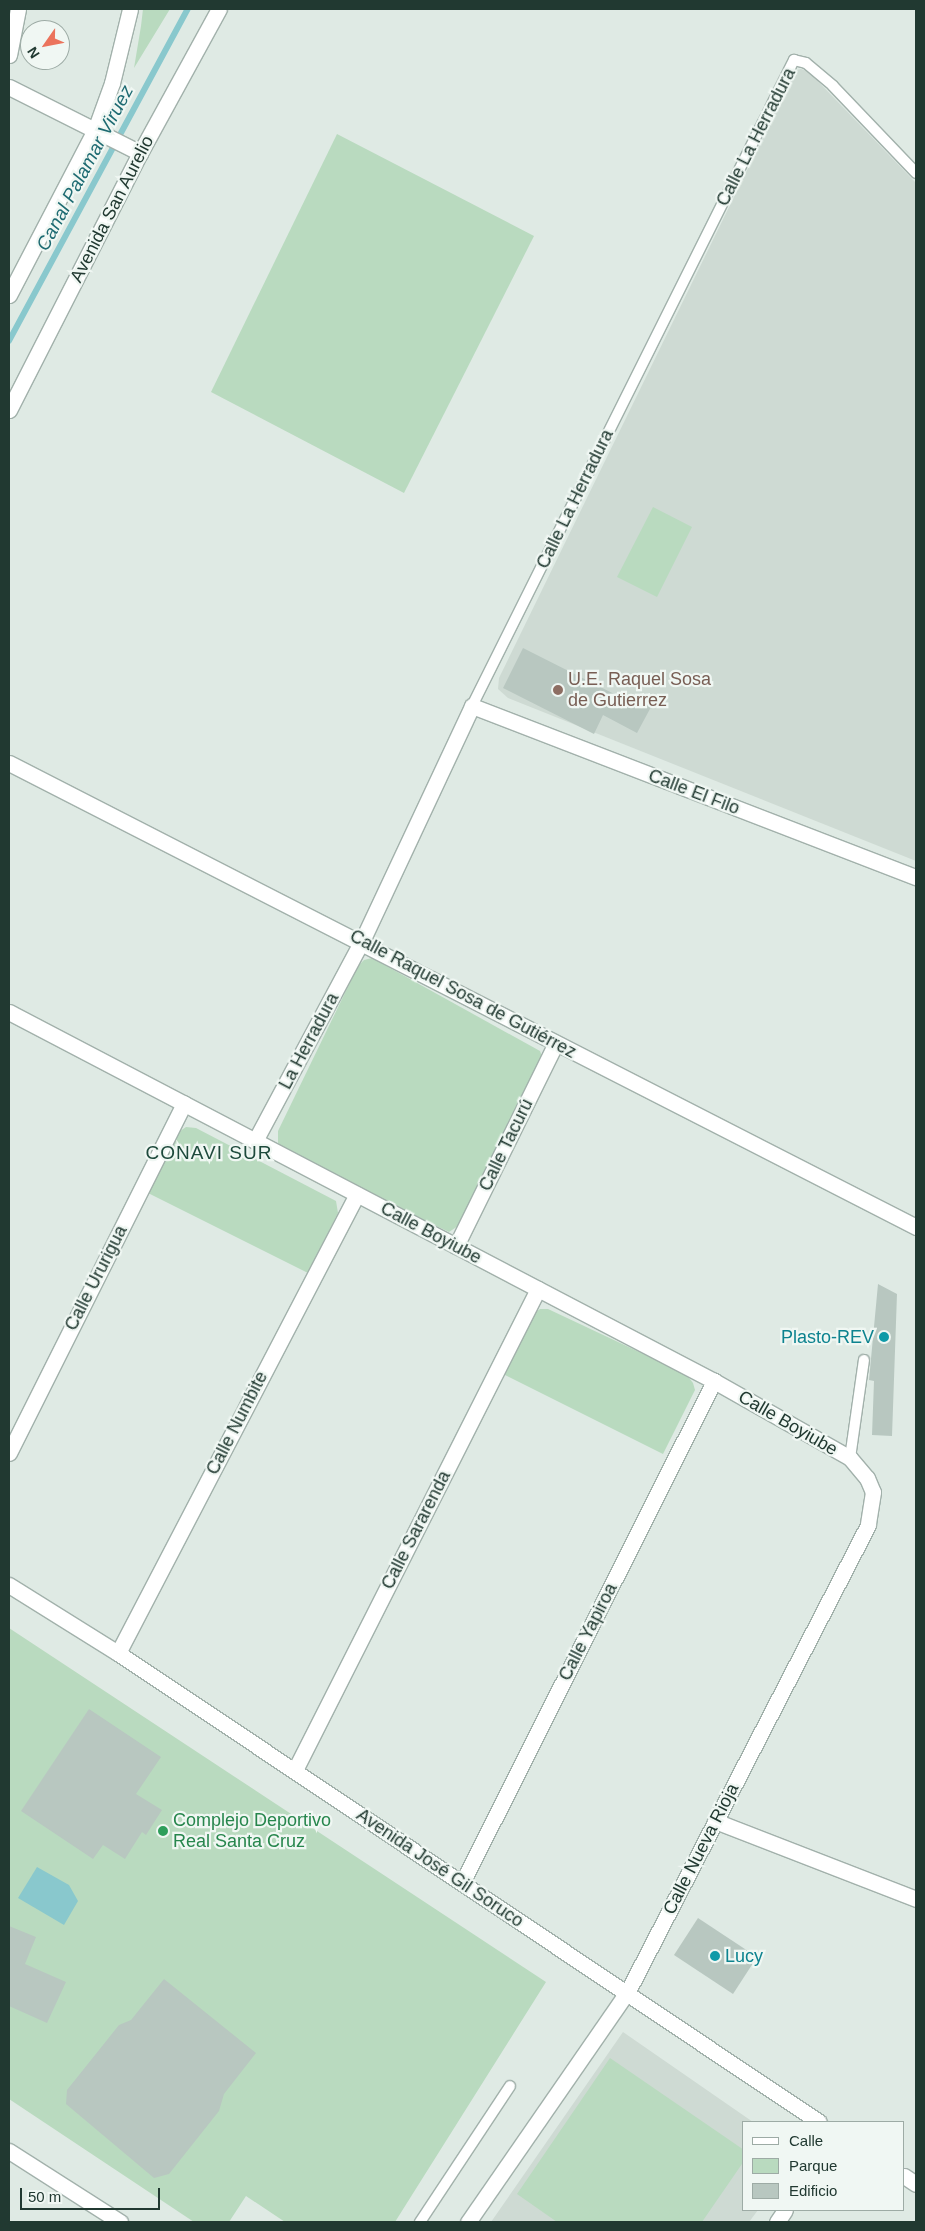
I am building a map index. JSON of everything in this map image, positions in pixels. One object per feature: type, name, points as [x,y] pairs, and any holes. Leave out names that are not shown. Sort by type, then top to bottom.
[{"type":"street","points":[[9,55],[18,9]]},
{"type":"street","points":[[11,285],[100,133],[130,9]]},
{"type":"street","name":"Avenida San Aurelio","points":[[9,410],[135,150],[219,9]]},
{"type":"street","points":[[9,87],[135,150]]},
{"type":"street","name":"Calle El Filo","points":[[472,706],[916,877]]},
{"type":"street","name":"Calle La Herradura","points":[[362,941],[472,706]]},
{"type":"street","name":"Calle Raquel Sosa de Gutiérrez","points":[[9,763],[362,941],[556,1043],[916,1227]]},
{"type":"street","name":"La Herradura","points":[[256,1141],[362,941]]},
{"type":"street","name":"Calle Boyiube","points":[[9,1012],[714,1381],[850,1458]]},
{"type":"street","name":"Calle Tacurú","points":[[456,1246],[556,1043]]},
{"type":"street","name":"Calle Ururigua","points":[[9,1453],[184,1104]]},
{"type":"street","name":"Calle Numbite","points":[[118,1653],[357,1194]]},
{"type":"street","name":"Calle Sararenda","points":[[295,1770],[538,1289]]},
{"type":"street","name":"Calle Yapiroa","points":[[462,1883],[714,1381]]},
{"type":"street","name":"Calle Nueva Rioja","points":[[468,2222],[628,1992],[868,1525],[873,1492],[867,1478],[850,1458]]},
{"type":"street","name":"Avenida José Gil Soruco","points":[[9,1585],[118,1653],[295,1770],[818,2121]]},
{"type":"street","points":[[715,1820],[916,1899]]},
{"type":"street","points":[[9,2150],[120,2222]]},
{"type":"street","points":[[905,2177],[916,2184]]},
{"type":"street","points":[[777,2222],[785,2211]]},
{"type":"lane","name":"Calle La Herradura","points":[[472,706],[794,60],[806,63],[833,86],[916,173]]},
{"type":"lane","points":[[850,1458],[864,1360]]},
{"type":"lane","points":[[420,2222],[510,2086]]},
{"type":"shaded area","points":[[801,69],[809,72],[916,183],[916,861],[508,698],[498,689],[499,678],[796,70]]},
{"type":"shaded area","points":[[623,2032],[752,2121],[742,2121],[742,2211],[757,2211],[749,2222],[491,2222]]},
{"type":"green space","points":[[143,9],[170,9],[134,68],[141,26]]},
{"type":"green space","points":[[337,134],[534,236],[404,493],[211,392]]},
{"type":"green space","points":[[653,507],[692,527],[657,597],[617,577]]},
{"type":"green space","points":[[372,958],[540,1051],[543,1059],[458,1226],[449,1232],[286,1154],[278,1143],[278,1131],[358,966],[364,960]]},
{"type":"green space","points":[[186,1127],[196,1128],[336,1201],[338,1213],[308,1273],[144,1191],[173,1136]]},
{"type":"green space","points":[[540,1309],[548,1309],[686,1374],[693,1383],[695,1390],[663,1454],[501,1373],[531,1315]]},
{"type":"green space","name":"Complejo Deportivo Real Santa Cruz","points":[[9,1628],[546,1982],[395,2222],[285,2222],[246,2196],[229,2222],[194,2222],[9,2099]]},
{"type":"green space","points":[[610,2058],[742,2149],[742,2164],[702,2222],[557,2222],[517,2194]]},
{"type":"water","points":[[37,1867],[69,1885],[78,1901],[64,1925],[18,1898]]},
{"type":"building","points":[[523,648],[632,703],[634,698],[651,707],[637,733],[603,715],[594,734],[503,688]]},
{"type":"building","name":"Plasto-REV","points":[[878,1284],[897,1294],[892,1436],[872,1435],[874,1381],[869,1380]]},
{"type":"building","points":[[89,1709],[161,1757],[136,1794],[162,1810],[146,1835],[142,1832],[125,1859],[103,1845],[93,1859],[21,1811]]},
{"type":"building","name":"Lucy","points":[[698,1918],[757,1957],[733,1994],[674,1955]]},
{"type":"building","points":[[9,1926],[36,1937],[25,1964],[66,1982],[47,2023],[9,2006]]},
{"type":"building","points":[[164,1979],[256,2053],[224,2094],[219,2111],[169,2174],[154,2178],[66,2104],[67,2090],[119,2025],[131,2020]]},
{"type":"waterway","name":"Canal Palamar Viruez","points":[[9,341],[188,9]]},
{"type":"place","name":"U.E. Raquel Sosa de Gutierrez","points":[[558,690]]},
{"type":"place","name":"Plasto-REV","points":[[884,1337]]},
{"type":"place","name":"Complejo Deportivo Real Santa Cruz","points":[[163,1831]]},
{"type":"place","name":"Lucy","points":[[715,1956]]},
{"type":"district","name":"CONAVI SUR","points":[[209,1153]]}]
